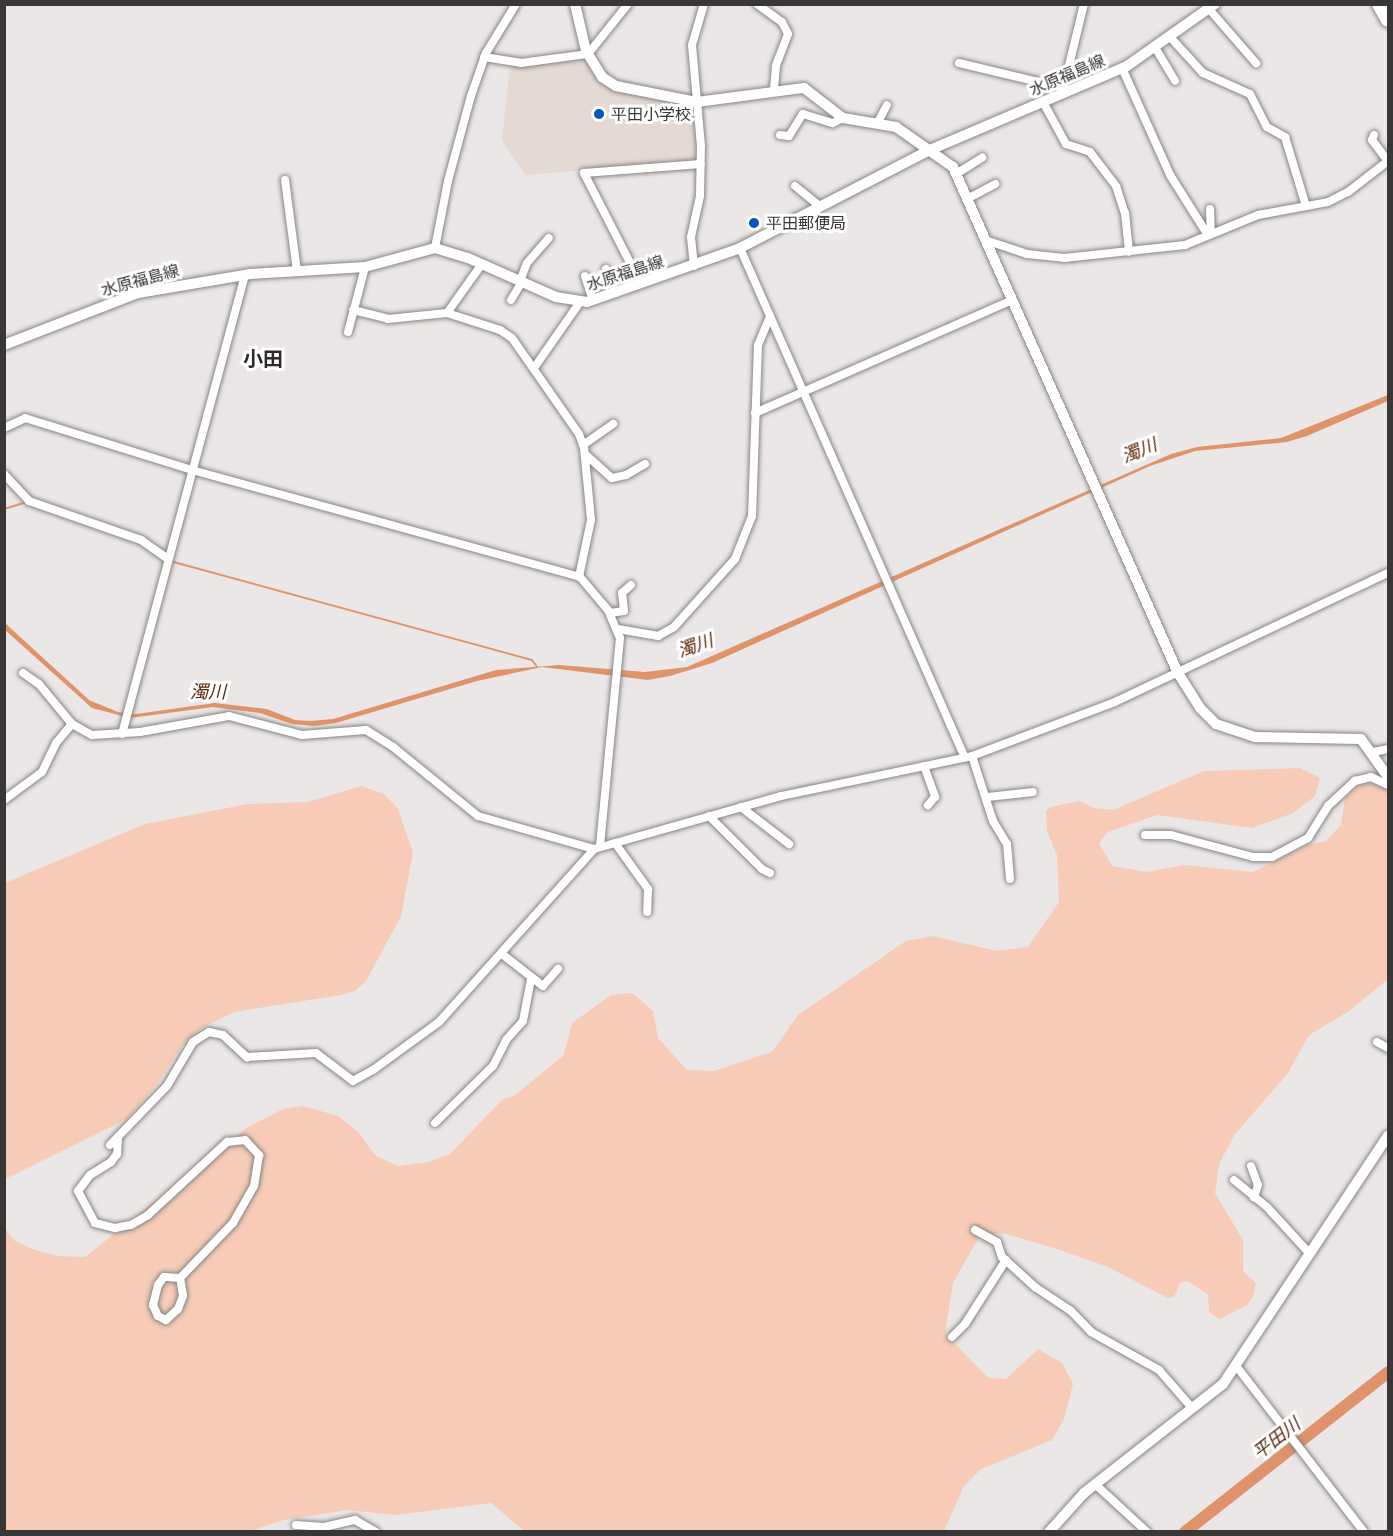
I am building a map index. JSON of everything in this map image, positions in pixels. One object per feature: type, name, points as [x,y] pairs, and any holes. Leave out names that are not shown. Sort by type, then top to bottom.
[{"type":"highway","points":[[1379,4],[1389,20]]},
{"type":"street","points":[[435,248],[448,181],[484,57],[516,4]]},
{"type":"street","points":[[575,4],[588,54],[602,77],[616,86],[697,102],[804,88],[843,118],[878,122],[896,127],[930,150],[956,174],[1178,673],[1216,724],[1255,736],[1353,736],[1365,741],[1373,752],[1380,769],[1389,777]]},
{"type":"street","points":[[484,57],[521,63],[588,54],[628,4]]},
{"type":"street","points":[[694,266],[691,237],[701,164],[692,45],[704,4]]},
{"type":"street","points":[[757,4],[782,22],[788,34],[776,66],[774,91]]},
{"type":"street","points":[[959,63],[1063,91],[1084,4]]},
{"type":"street","points":[[1212,7],[1256,63]]},
{"type":"street","name":"水原福島線","points":[[4,345],[138,293],[245,275],[365,267],[435,248],[580,302],[593,300],[740,248],[930,150],[1043,102],[1063,91],[1122,68],[1156,49],[1212,7]]},
{"type":"street","points":[[1171,38],[1203,73],[1250,94],[1267,127],[1285,137],[1306,206]]},
{"type":"street","points":[[1156,49],[1175,81]]},
{"type":"street","points":[[1122,68],[1170,175],[1210,234]]},
{"type":"street","points":[[1043,102],[1066,144],[1090,152],[1116,186],[1125,213],[1129,252]]},
{"type":"street","points":[[878,122],[886,105]]},
{"type":"street","points":[[780,135],[789,136],[803,114],[833,123],[843,118]]},
{"type":"street","points":[[985,240],[1046,257],[1129,252],[1185,244],[1258,215],[1306,206],[1348,192],[1388,161],[1372,140],[1374,135]]},
{"type":"street","points":[[956,174],[982,158]]},
{"type":"street","points":[[641,284],[584,173],[701,164]]},
{"type":"street","points":[[285,180],[297,271]]},
{"type":"street","points":[[967,198],[995,184]]},
{"type":"street","points":[[795,186],[821,207]]},
{"type":"street","points":[[1210,209],[1210,234]]},
{"type":"street","points":[[511,300],[527,263],[549,238]]},
{"type":"street","points":[[740,248],[892,592],[988,797],[996,827],[1007,844],[1010,879]]},
{"type":"street","points":[[447,313],[482,264]]},
{"type":"street","points":[[348,332],[365,267]]},
{"type":"street","points":[[606,269],[616,293]]},
{"type":"street","points":[[122,734],[167,558],[245,275]]},
{"type":"street","points":[[585,276],[593,300]]},
{"type":"street","points":[[755,413],[1012,300]]},
{"type":"street","points":[[534,368],[580,302]]},
{"type":"street","points":[[353,310],[388,320],[447,313],[506,333],[534,368],[583,444],[591,520],[579,577]]},
{"type":"street","points":[[618,629],[663,634],[688,614],[728,569],[752,516],[758,341],[770,317]]},
{"type":"street","points":[[4,428],[25,418],[192,470],[579,577],[610,613],[618,629],[619,664],[597,848],[428,1032],[353,1082],[316,1053],[247,1058],[218,1032],[201,1034],[193,1042],[166,1087],[110,1145]]},
{"type":"street","points":[[583,444],[613,424]]},
{"type":"street","points":[[585,454],[612,478],[626,475],[645,464]]},
{"type":"street","points":[[4,474],[29,501],[141,540],[167,558]]},
{"type":"street","points":[[23,673],[39,684],[72,724],[92,735],[122,734],[229,716],[302,735],[366,730],[393,747],[478,816],[597,848],[741,807],[969,757],[1072,719],[1178,673],[1389,573]]},
{"type":"street","points":[[610,613],[624,610],[622,593],[631,585]]},
{"type":"street","points":[[4,800],[42,772],[56,743],[72,724]]},
{"type":"street","points":[[1373,752],[1389,749]]},
{"type":"street","points":[[924,766],[935,797],[928,805]]},
{"type":"street","points":[[1145,835],[1171,835],[1253,857],[1272,857],[1308,838],[1328,806],[1358,779],[1371,777],[1389,785]]},
{"type":"street","points":[[988,797],[1032,792]]},
{"type":"street","points":[[741,807],[789,844]]},
{"type":"street","points":[[709,816],[762,869],[770,873]]},
{"type":"street","points":[[615,843],[648,889],[647,912]]},
{"type":"street","points":[[502,954],[531,979],[546,986],[558,969]]},
{"type":"street","points":[[435,1123],[494,1066],[506,1040],[523,1021],[531,979]]},
{"type":"street","points":[[1377,1042],[1389,1048]]},
{"type":"street","points":[[1050,1532],[1095,1484],[1192,1408],[1237,1367],[1389,1136]]},
{"type":"street","points":[[117,1137],[117,1154],[111,1162],[90,1175],[78,1191],[95,1223],[116,1228],[131,1225],[148,1215],[227,1142],[245,1140],[259,1155],[259,1170],[247,1204],[221,1237],[180,1278],[164,1277],[152,1298],[155,1312],[166,1320],[173,1316],[183,1296],[180,1278]]},
{"type":"street","points":[[1251,1166],[1258,1185],[1254,1197]]},
{"type":"street","points":[[1234,1180],[1310,1254]]},
{"type":"street","points":[[975,1230],[997,1242],[1006,1260],[1035,1287],[1071,1311],[1091,1332],[1158,1371],[1192,1408]]},
{"type":"street","points":[[952,1337],[965,1324],[1006,1260]]},
{"type":"street","points":[[1237,1367],[1364,1532]]},
{"type":"street","points":[[1095,1484],[1147,1532]]},
{"type":"street","points":[[296,1525],[324,1527],[355,1520],[376,1532]]},
{"type":"shaded area","name":"平田小学校","points":[[585,57],[600,79],[695,106],[698,161],[525,175],[502,140],[510,65]]},
{"type":"shaded area","name":"濁川","points":[[1388,395],[1388,401],[1307,436],[1287,442],[1195,451],[1150,466],[712,663],[648,680],[542,667],[477,681],[336,723],[314,726],[292,724],[260,713],[213,707],[130,718],[92,708],[5,630],[5,623],[89,700],[118,712],[136,714],[215,703],[267,709],[295,720],[310,721],[333,719],[496,670],[559,665],[645,672],[687,667],[1171,454],[1197,447],[1281,438]]},
{"type":"shaded area","points":[[1300,768],[1320,778],[1315,796],[1293,813],[1252,828],[1157,815],[1108,832],[1099,843],[1112,866],[1147,872],[1184,865],[1253,872],[1308,845],[1326,841],[1341,825],[1345,798],[1364,783],[1380,782],[1388,787],[1388,979],[1349,1011],[1309,1035],[1288,1073],[1235,1134],[1219,1164],[1215,1193],[1243,1240],[1243,1271],[1256,1283],[1253,1297],[1247,1305],[1219,1319],[1209,1312],[1208,1294],[1187,1281],[1180,1283],[1174,1297],[1168,1298],[1108,1267],[1057,1249],[1003,1233],[979,1237],[953,1283],[945,1333],[988,1378],[1006,1379],[1038,1349],[1062,1363],[1073,1384],[1064,1419],[1052,1440],[981,1469],[964,1486],[944,1531],[524,1531],[491,1503],[395,1515],[348,1510],[283,1520],[251,1531],[5,1531],[4,1227],[15,1241],[35,1250],[58,1256],[85,1257],[248,1127],[283,1109],[303,1106],[338,1116],[358,1132],[376,1156],[398,1166],[429,1162],[450,1154],[503,1099],[514,1096],[564,1055],[572,1023],[611,995],[632,993],[653,1011],[658,1038],[687,1070],[714,1071],[772,1052],[798,1015],[906,941],[932,936],[997,951],[1028,947],[1059,902],[1057,855],[1047,831],[1046,811],[1050,807],[1080,801],[1093,808],[1113,810],[1204,771]]},
{"type":"shaded area","points":[[361,786],[384,794],[398,809],[413,852],[401,916],[366,981],[355,991],[341,995],[234,1012],[200,1029],[183,1044],[158,1083],[127,1119],[5,1179],[5,883],[145,824],[248,804],[308,802]]},
{"type":"waterway","points":[[4,509],[27,502]]},
{"type":"waterway","points":[[170,561],[532,660],[537,667]]},
{"type":"waterway","name":"平田川","points":[[1185,1532],[1388,1372]]},
{"type":"place","name":"平田小学校","points":[[599,114]]},
{"type":"place","name":"平田郵便局","points":[[754,223]]},
{"type":"district","name":"小田","points":[[263,358]]}]
